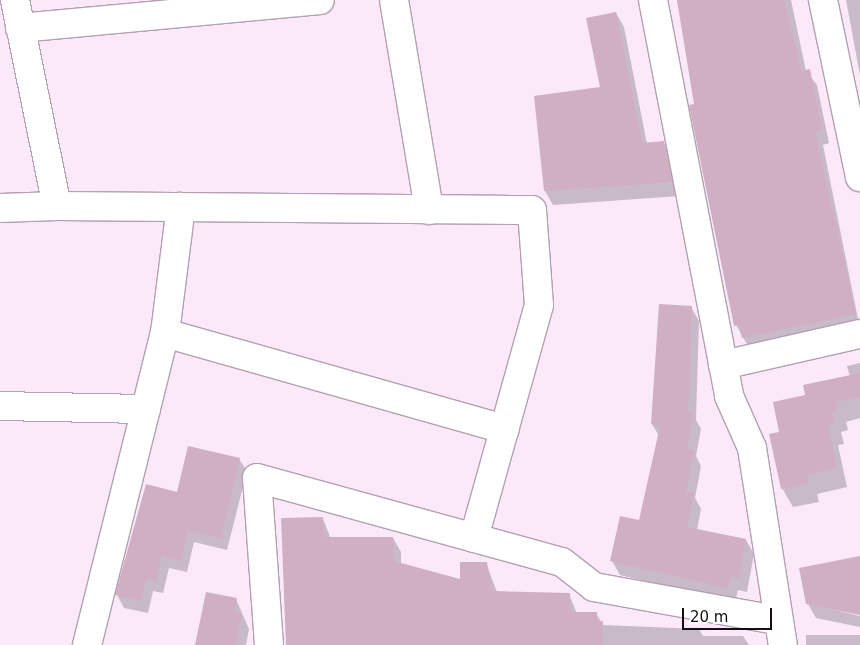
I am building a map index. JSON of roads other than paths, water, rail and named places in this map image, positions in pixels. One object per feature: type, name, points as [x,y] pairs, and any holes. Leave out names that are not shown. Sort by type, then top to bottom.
[{"type":"street","points":[[15,0],[57,206]]},
{"type":"street","points":[[20,28],[244,3],[320,0]]},
{"type":"street","points":[[394,0],[429,210]]},
{"type":"street","points":[[269,645],[257,478],[562,562],[594,587],[780,633],[752,448],[729,396],[652,0]]},
{"type":"street","points":[[823,0],[860,177]]},
{"type":"street","points":[[0,208],[57,206],[532,210],[539,305],[474,538]]},
{"type":"street","points":[[87,645],[165,333],[181,207]]},
{"type":"street","points":[[165,333],[504,429]]},
{"type":"street","points":[[723,365],[860,334]]},
{"type":"street","points":[[0,406],[146,409]]}]
